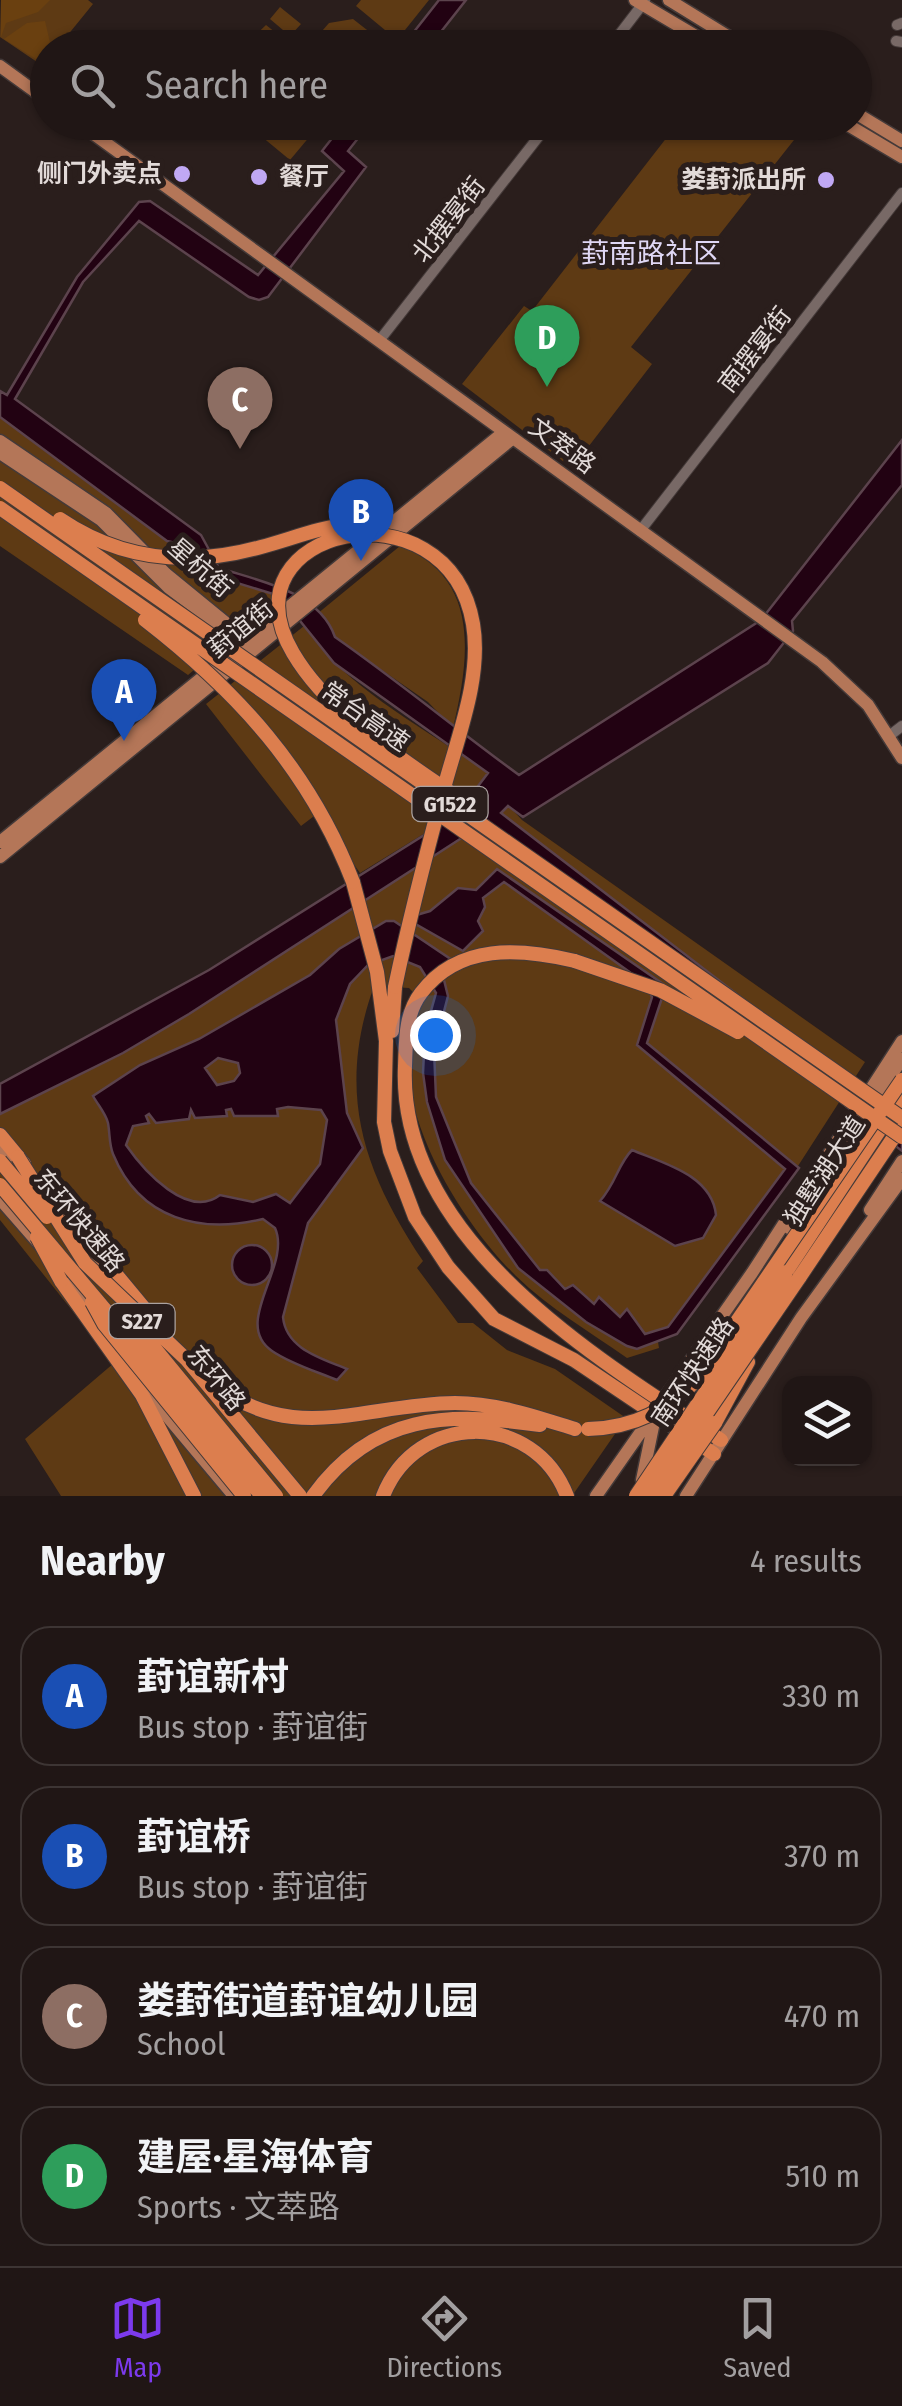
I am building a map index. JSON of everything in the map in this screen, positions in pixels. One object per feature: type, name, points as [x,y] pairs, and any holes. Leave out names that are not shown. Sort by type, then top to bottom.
[{"type":"highway","points":[[0,478],[78,531],[140,554],[207,558],[326,528],[375,524],[420,539],[456,572],[478,615],[481,665],[392,988]]},
{"type":"highway","name":"常台高速","points":[[0,488],[902,1122]]},
{"type":"highway","name":"常台高速","points":[[0,508],[902,1137]]},
{"type":"highway","points":[[558,878],[472,808],[456,797],[442,786],[412,764],[363,726],[302,668],[284,634],[281,600],[288,576],[314,546],[354,532],[403,539],[452,576],[474,626],[471,684],[448,775],[442,793],[418,884],[392,988],[384,1122],[415,1218],[472,1298],[494,1319],[548,1344],[660,1408],[718,1447]]},
{"type":"highway","points":[[44,538],[220,681],[282,750],[342,852],[392,988],[404,1083],[430,1174],[476,1245],[530,1306],[660,1408]]},
{"type":"highway","points":[[404,1083],[407,1024],[414,1003],[441,972],[482,954],[531,952],[600,968],[676,997],[742,1034],[902,1146]]},
{"type":"highway","points":[[313,1496],[358,1451],[419,1422],[475,1416],[575,1429],[607,1428],[645,1418],[693,1384],[902,1080]]},
{"type":"highway","name":"独墅湖大道","points":[[793,1275],[902,1096]]},
{"type":"highway","name":"独墅湖大道","points":[[793,1275],[902,1122]]},
{"type":"highway","points":[[0,1135],[300,1496]]},
{"type":"highway","points":[[18,1157],[79,1267],[104,1324],[244,1496]]},
{"type":"highway","name":"东环快速路","points":[[0,1161],[79,1267],[262,1496]]},
{"type":"highway","name":"东环快速路","points":[[0,1184],[79,1267],[280,1496]]},
{"type":"highway","points":[[0,1196],[22,1210],[61,1281],[142,1395],[194,1496]]},
{"type":"highway","points":[[79,1267],[232,1398],[286,1418],[328,1420],[456,1403],[522,1412],[575,1429]]},
{"type":"highway","name":"南环快速路","points":[[650,1496],[770,1322],[793,1275]]},
{"type":"highway","name":"南环快速路","points":[[633,1496],[793,1275]]},
{"type":"highway","points":[[675,1496],[770,1322]]},
{"type":"highway","points":[[664,1496],[715,1423]]},
{"type":"highway","points":[[382,1496],[394,1474],[416,1450],[444,1435],[468,1430],[500,1434],[530,1447],[553,1470],[566,1496]]},
{"type":"main road","points":[[669,0],[718,30]]},
{"type":"main road","points":[[641,2],[687,30]]},
{"type":"main road","points":[[0,66],[30,88]]},
{"type":"main road","points":[[872,123],[902,141]]},
{"type":"main road","points":[[872,139],[902,157]]},
{"type":"main road","name":"文萃路","points":[[103,140],[790,640],[860,696],[902,758]]},
{"type":"main road","name":"葑谊街","points":[[0,842],[508,435]]},
{"type":"main road","name":"星杭街","points":[[0,441],[106,513],[175,581],[249,643]]},
{"type":"main road","name":"星杭街","points":[[0,453],[101,520],[169,588],[249,643]]},
{"type":"main road","name":"葑谊街","points":[[0,857],[249,643]]},
{"type":"main road","points":[[597,1495],[850,1129],[902,1041]]},
{"type":"main road","points":[[876,1089],[902,1060]]},
{"type":"main road","name":"东环路","points":[[0,1147],[280,1496]]},
{"type":"main road","points":[[686,1496],[902,1161]]},
{"type":"main road","points":[[801,1318],[901,1181]]},
{"type":"main road","name":"东环路","points":[[0,1196],[253,1496]]},
{"type":"main road","points":[[137,1315],[114,1333],[127,1368],[234,1496]]},
{"type":"main road","points":[[633,1496],[646,1474],[660,1408]]},
{"type":"street","points":[[622,30],[641,2]]},
{"type":"street","name":"北摆宴街","points":[[379,341],[536,140]]},
{"type":"street","name":"南摆宴街","points":[[640,531],[902,193]]},
{"type":"street","points":[[888,736],[902,726]]},
{"type":"shaded area","points":[[1,0],[88,0],[93,4],[72,30],[30,30],[30,57],[0,37]]},
{"type":"shaded area","points":[[1,0],[50,0],[38,12],[6,23],[1,37]]},
{"type":"shaded area","points":[[361,0],[429,0],[405,30],[385,30],[356,6]]},
{"type":"shaded area","points":[[439,0],[466,0],[442,30],[415,30]]},
{"type":"shaded area","points":[[280,7],[301,24],[296,30],[283,30],[270,19]]},
{"type":"shaded area","points":[[353,19],[367,30],[323,30],[329,23]]},
{"type":"shaded area","points":[[45,21],[47,30],[30,30],[30,55],[4,39],[27,23]]},
{"type":"shaded area","points":[[266,140],[307,140],[290,160]]},
{"type":"shaded area","points":[[331,140],[357,140],[348,151],[366,167],[268,297],[249,297],[139,221],[83,282],[15,399],[201,535],[219,568],[302,598],[327,621],[335,637],[519,775],[761,620],[902,440],[902,485],[792,621],[793,631],[768,663],[523,817],[508,806],[501,813],[902,1121],[902,1151],[488,821],[189,1014],[123,1053],[0,1114],[0,1084],[209,970],[456,815],[488,773],[334,663],[280,596],[211,575],[194,547],[167,541],[0,417],[0,391],[7,395],[77,277],[139,202],[150,201],[258,275],[344,171],[322,151]]},
{"type":"shaded area","points":[[665,140],[794,140],[631,347],[652,364],[572,468],[462,384],[524,306],[532,311]]},
{"type":"shaded area","points":[[0,417],[167,541],[194,547],[211,575],[281,597],[188,675],[0,546]]},
{"type":"shaded area","points":[[400,546],[426,560],[445,578],[457,600],[465,649],[453,728],[428,702],[334,637],[317,614]]},
{"type":"shaded area","points":[[304,626],[342,670],[365,689],[488,773],[456,814],[360,873],[318,813],[301,826],[206,704]]},
{"type":"shaded area","points":[[508,805],[522,820],[865,1062],[798,1166],[792,1162],[786,1169],[658,1342],[659,1348],[627,1358],[529,1288],[470,1220],[447,1185],[415,1109],[408,1071],[410,1035],[423,1002],[409,988],[374,986],[357,1061],[362,1130],[385,1195],[423,1261],[417,1268],[458,1323],[473,1323],[507,1350],[555,1369],[626,1418],[572,1496],[61,1496],[25,1439],[114,1363],[0,1220],[0,1114],[123,1053],[189,1014]]},
{"type":"shaded area","points":[[497,869],[666,986],[647,1043],[799,1168],[677,1334],[637,1349],[627,1346],[586,1322],[518,1268],[445,1160],[427,1102],[423,1073],[425,1032],[436,993],[420,967],[393,956],[368,965],[350,984],[336,1020],[347,1113],[363,1148],[308,1223],[283,1317],[298,1345],[347,1369],[337,1380],[279,1356],[261,1339],[259,1310],[276,1259],[275,1228],[263,1219],[195,1222],[156,1208],[125,1176],[112,1150],[107,1120],[93,1096],[140,1065],[199,1039],[310,975],[339,949],[386,921],[394,921],[452,960],[443,976],[448,996],[434,1050],[436,1097],[471,1183],[540,1270],[547,1270],[565,1289],[573,1285],[594,1304],[599,1297],[620,1317],[627,1309],[645,1334],[668,1327],[785,1169],[637,1045],[652,997],[645,983],[504,882],[483,898],[485,907],[478,921],[483,931],[463,951],[412,922],[413,916],[430,911],[458,888],[476,890]],"holes":[[[218,1058],[238,1063],[240,1073],[234,1081],[217,1085],[205,1068]],[[231,1109],[234,1116],[278,1116],[277,1109],[321,1110],[327,1120],[320,1164],[290,1203],[276,1194],[253,1202],[220,1195],[208,1201],[181,1197],[155,1179],[126,1145],[133,1126],[149,1123],[149,1114],[156,1123],[189,1119],[191,1110],[195,1118],[227,1116],[226,1110]]]},
{"type":"shaded area","points":[[632,1150],[684,1172],[706,1190],[716,1215],[703,1238],[675,1246],[600,1201]]},
{"type":"shaded area","points":[[252,1245],[266,1251],[272,1265],[266,1279],[252,1285],[238,1279],[232,1265],[238,1251]]},
{"type":"place","name":"侧门外卖点","points":[[182,174]]},
{"type":"place","name":"餐厅","points":[[259,177]]},
{"type":"place","name":"娄葑派出所","points":[[826,180]]},
{"type":"place","name":"建屋·星海体育","points":[[547,387]]},
{"type":"place","name":"娄葑街道葑谊幼儿园","points":[[240,449]]},
{"type":"place","name":"葑谊桥","points":[[361,561]]},
{"type":"place","name":"葑谊新村","points":[[124,741]]},
{"type":"district","name":"葑南路社区","points":[[651,253]]}]
